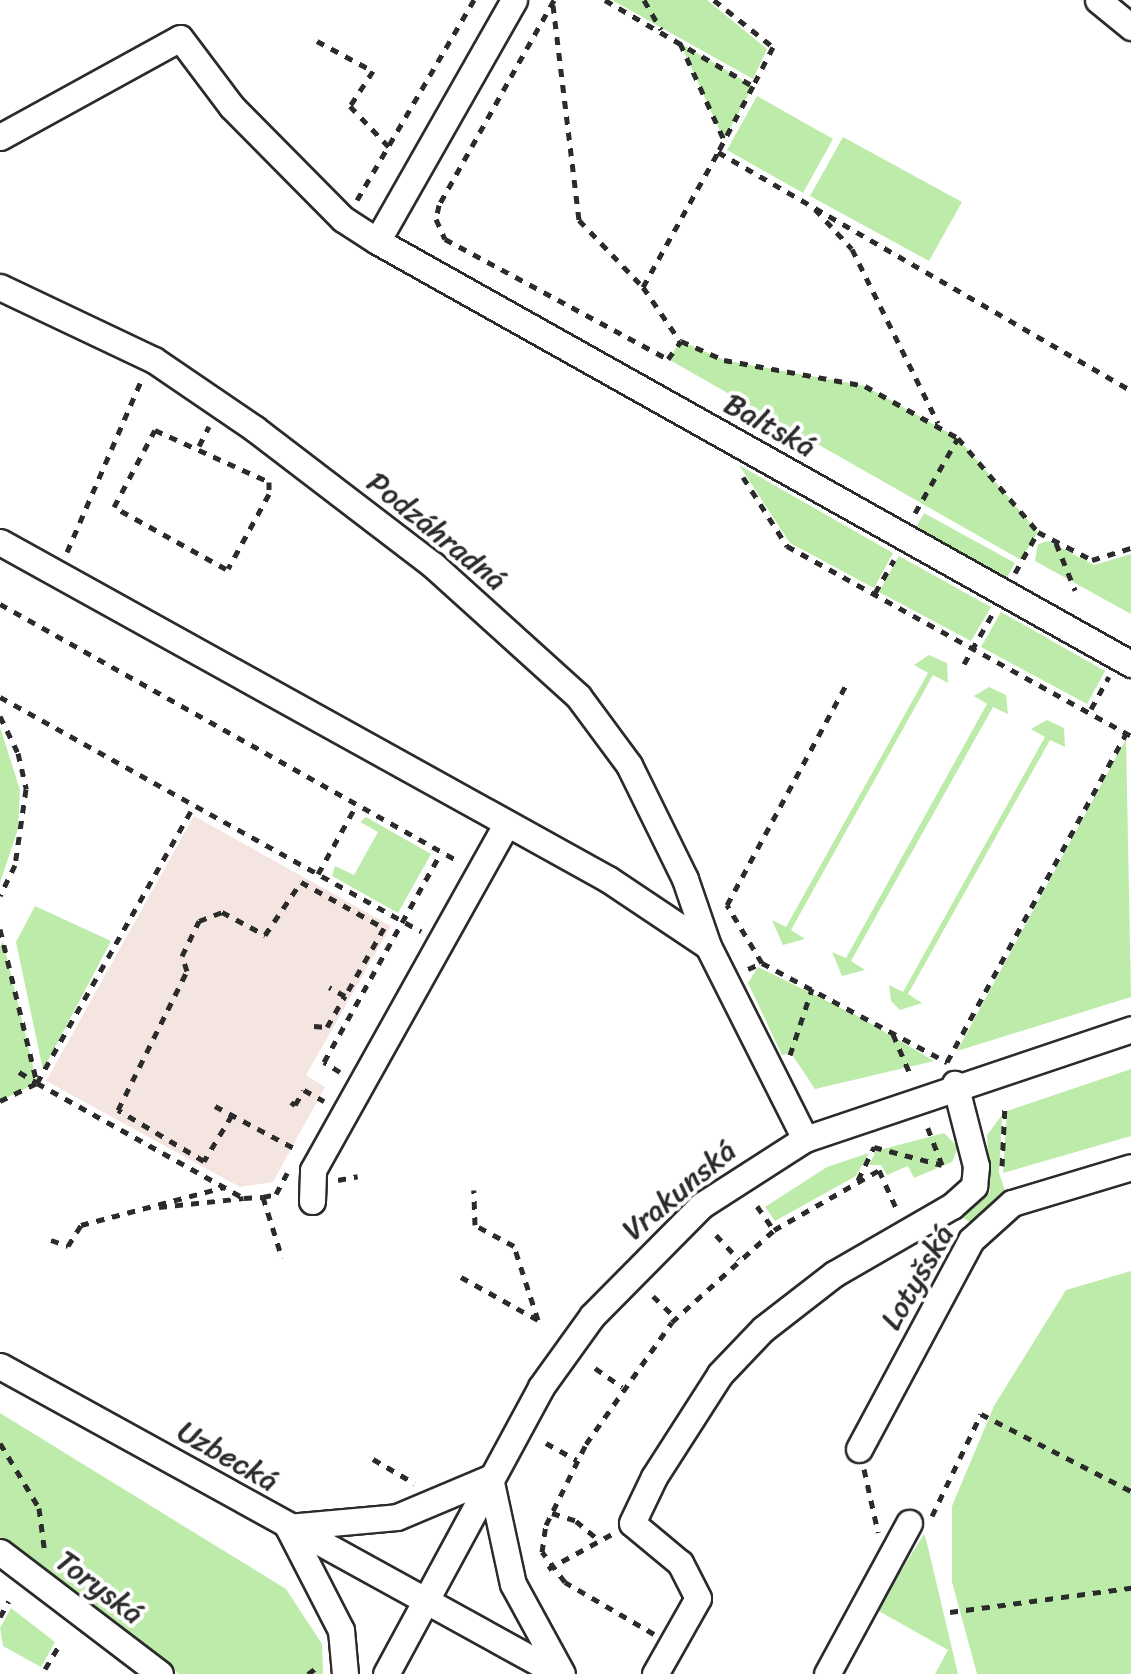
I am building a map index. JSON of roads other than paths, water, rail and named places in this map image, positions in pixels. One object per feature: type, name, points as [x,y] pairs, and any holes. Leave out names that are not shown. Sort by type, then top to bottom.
[{"type":"street","points":[[377,241],[514,0]]},
{"type":"street","points":[[1098,0],[1131,28]]},
{"type":"street","name":"Baltská","points":[[0,137],[180,38],[232,107],[343,219],[1126,661]]},
{"type":"street","name":"Podzáhradná","points":[[0,287],[154,360],[434,565],[578,696],[629,765],[685,878],[708,946],[806,1139]]},
{"type":"street","name":"Podzáhradná","points":[[0,542],[506,826],[608,879],[708,946]]},
{"type":"street","points":[[312,1201],[313,1170],[506,826]]},
{"type":"street","name":"Vrakunská","points":[[386,1674],[541,1387],[636,1267],[723,1189],[806,1139],[956,1084],[1131,1028]]},
{"type":"street","points":[[655,1674],[698,1598],[680,1563],[632,1523],[686,1421],[764,1329],[834,1274],[952,1206],[976,1177],[956,1084]]},
{"type":"street","name":"Lotyšská","points":[[859,1449],[971,1240],[1012,1203],[1131,1167]]},
{"type":"street","name":"Uzbecká","points":[[0,1366],[560,1674]]},
{"type":"street","points":[[345,1674],[341,1630],[288,1526],[397,1517],[490,1478],[513,1584],[560,1674]]},
{"type":"street","points":[[828,1674],[910,1523]]},
{"type":"street","name":"Toryská","points":[[0,1552],[160,1674]]}]
